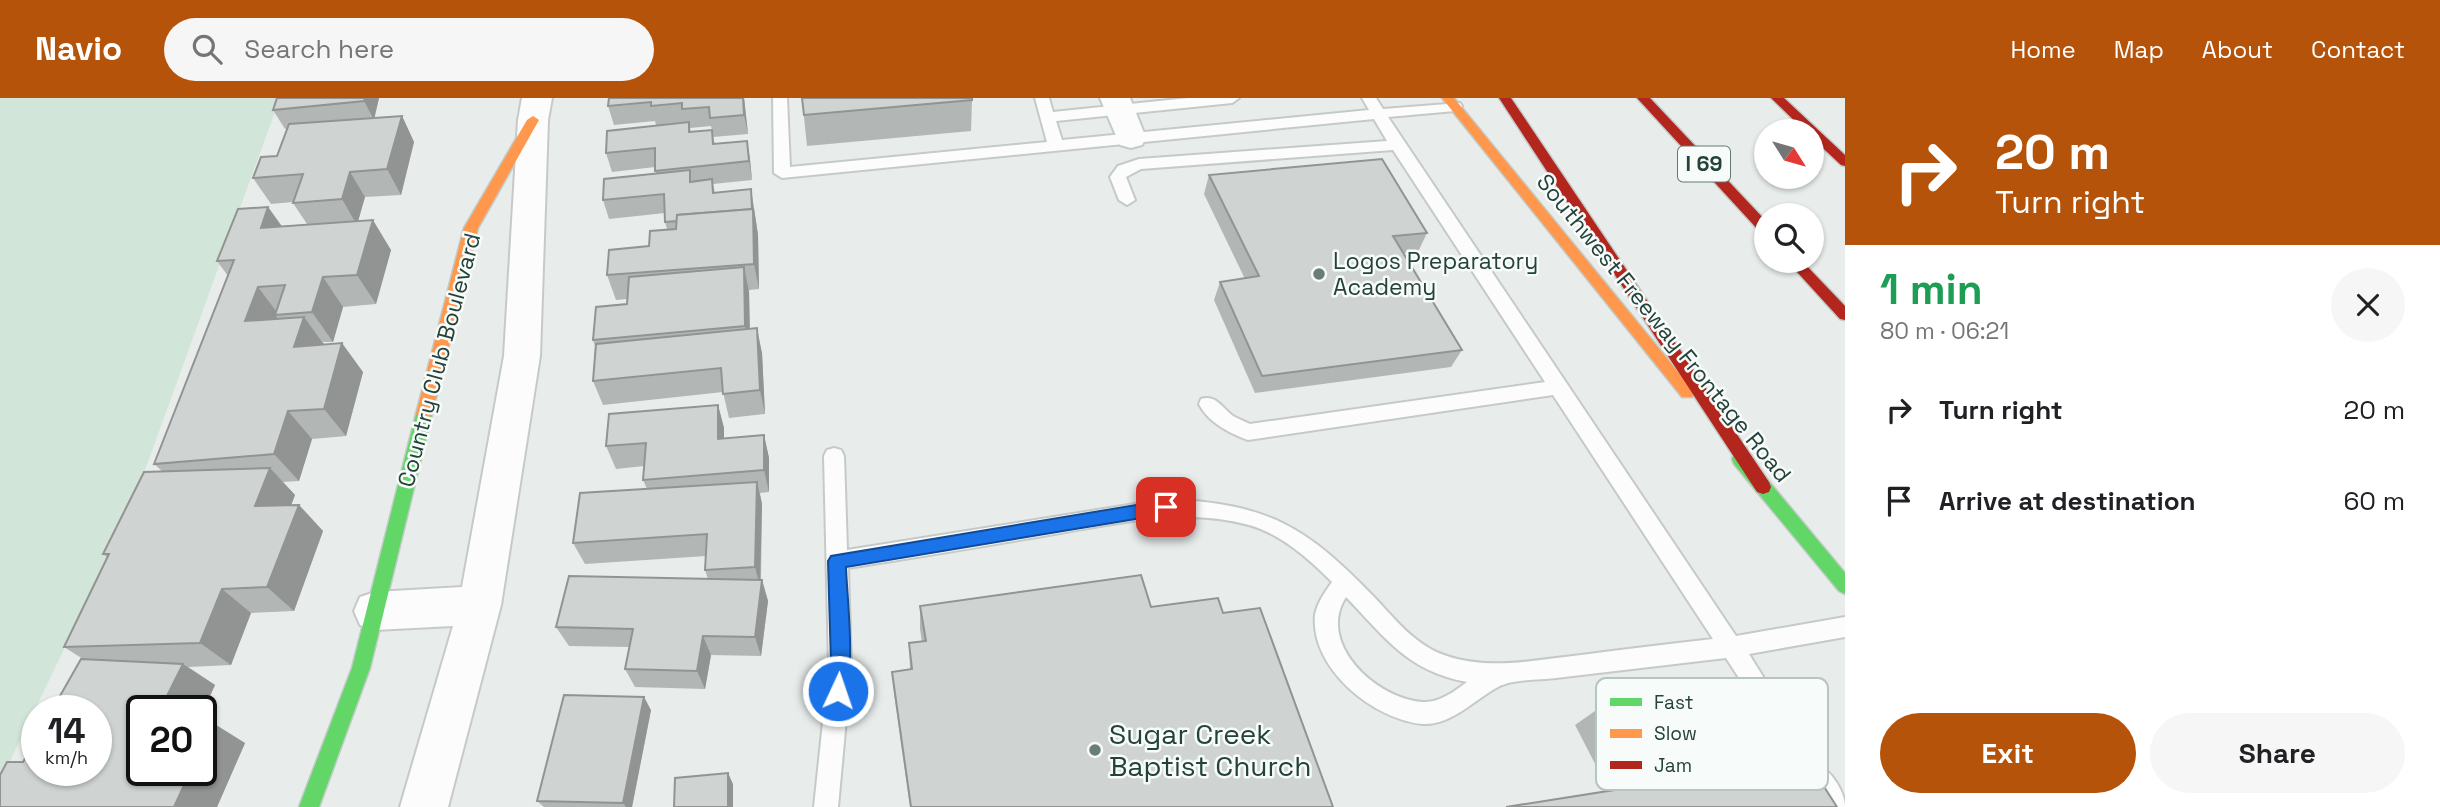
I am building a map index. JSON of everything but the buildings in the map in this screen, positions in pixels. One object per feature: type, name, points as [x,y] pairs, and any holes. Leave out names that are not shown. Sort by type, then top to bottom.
[{"type":"main road","points":[[1506,98],[1763,487]]},
{"type":"main road","name":"I 69","points":[[1643,98],[1754,217]]},
{"type":"main road","points":[[1777,98],[1845,162]]},
{"type":"main road","name":"Southwest Freeway Frontage Road","points":[[1452,102],[1845,586]]},
{"type":"main road","name":"Country Club Boulevard","points":[[309,807],[361,668],[471,228],[535,109]]},
{"type":"main road","points":[[1805,273],[1845,315]]},
{"type":"street","points":[[1117,104],[1131,138]]},
{"type":"street","name":"Country Club Boulevard","points":[[424,807],[480,605],[522,356],[535,109]]},
{"type":"street","points":[[375,611],[480,605]]},
{"type":"lane","points":[[780,98],[782,173],[1131,138],[1374,106],[1452,102]]},
{"type":"lane","points":[[1042,98],[1056,146]]},
{"type":"lane","points":[[1048,117],[1117,104],[1232,98]]},
{"type":"lane","points":[[1374,106],[1397,145],[1752,678]]},
{"type":"lane","points":[[1128,200],[1118,177],[1124,170],[1139,164],[1397,145]]},
{"type":"lane","points":[[1208,404],[1226,421],[1248,432],[1559,387]]},
{"type":"lane","points":[[826,807],[840,664],[834,456]]},
{"type":"lane","points":[[837,561],[1166,507],[1237,514],[1273,525],[1295,538],[1344,581],[1412,650],[1462,673],[1496,675],[1732,647],[1845,627]]},
{"type":"lane","points":[[1344,581],[1326,613],[1328,639],[1341,666],[1364,690],[1396,706],[1424,713],[1451,704],[1496,675]]},
{"type":"lane","points":[[1826,790],[1837,807]]},
{"type":"green space","points":[[0,98],[280,98],[128,517],[42,695],[21,695],[21,739],[0,782]]},
{"type":"traffic: fast","points":[[309,807],[361,668],[424,414]]},
{"type":"traffic: fast","points":[[1740,459],[1845,586]]},
{"type":"traffic: slow","points":[[1448,98],[1687,393]]},
{"type":"traffic: slow","points":[[424,414],[471,228],[533,120]]},
{"type":"traffic: jam","points":[[1505,98],[1763,487]]},
{"type":"traffic: jam","points":[[1643,98],[1754,217]]},
{"type":"traffic: jam","points":[[1777,98],[1845,162]]},
{"type":"traffic: jam","points":[[1805,273],[1845,315]]},
{"type":"place","name":"Logos Preparatory Academy","points":[[1319,274]]},
{"type":"place","name":"Sugar Creek Baptist Church","points":[[1095,750]]},
{"type":"route","points":[[838,691],[840,664],[837,561],[1166,507]]}]
